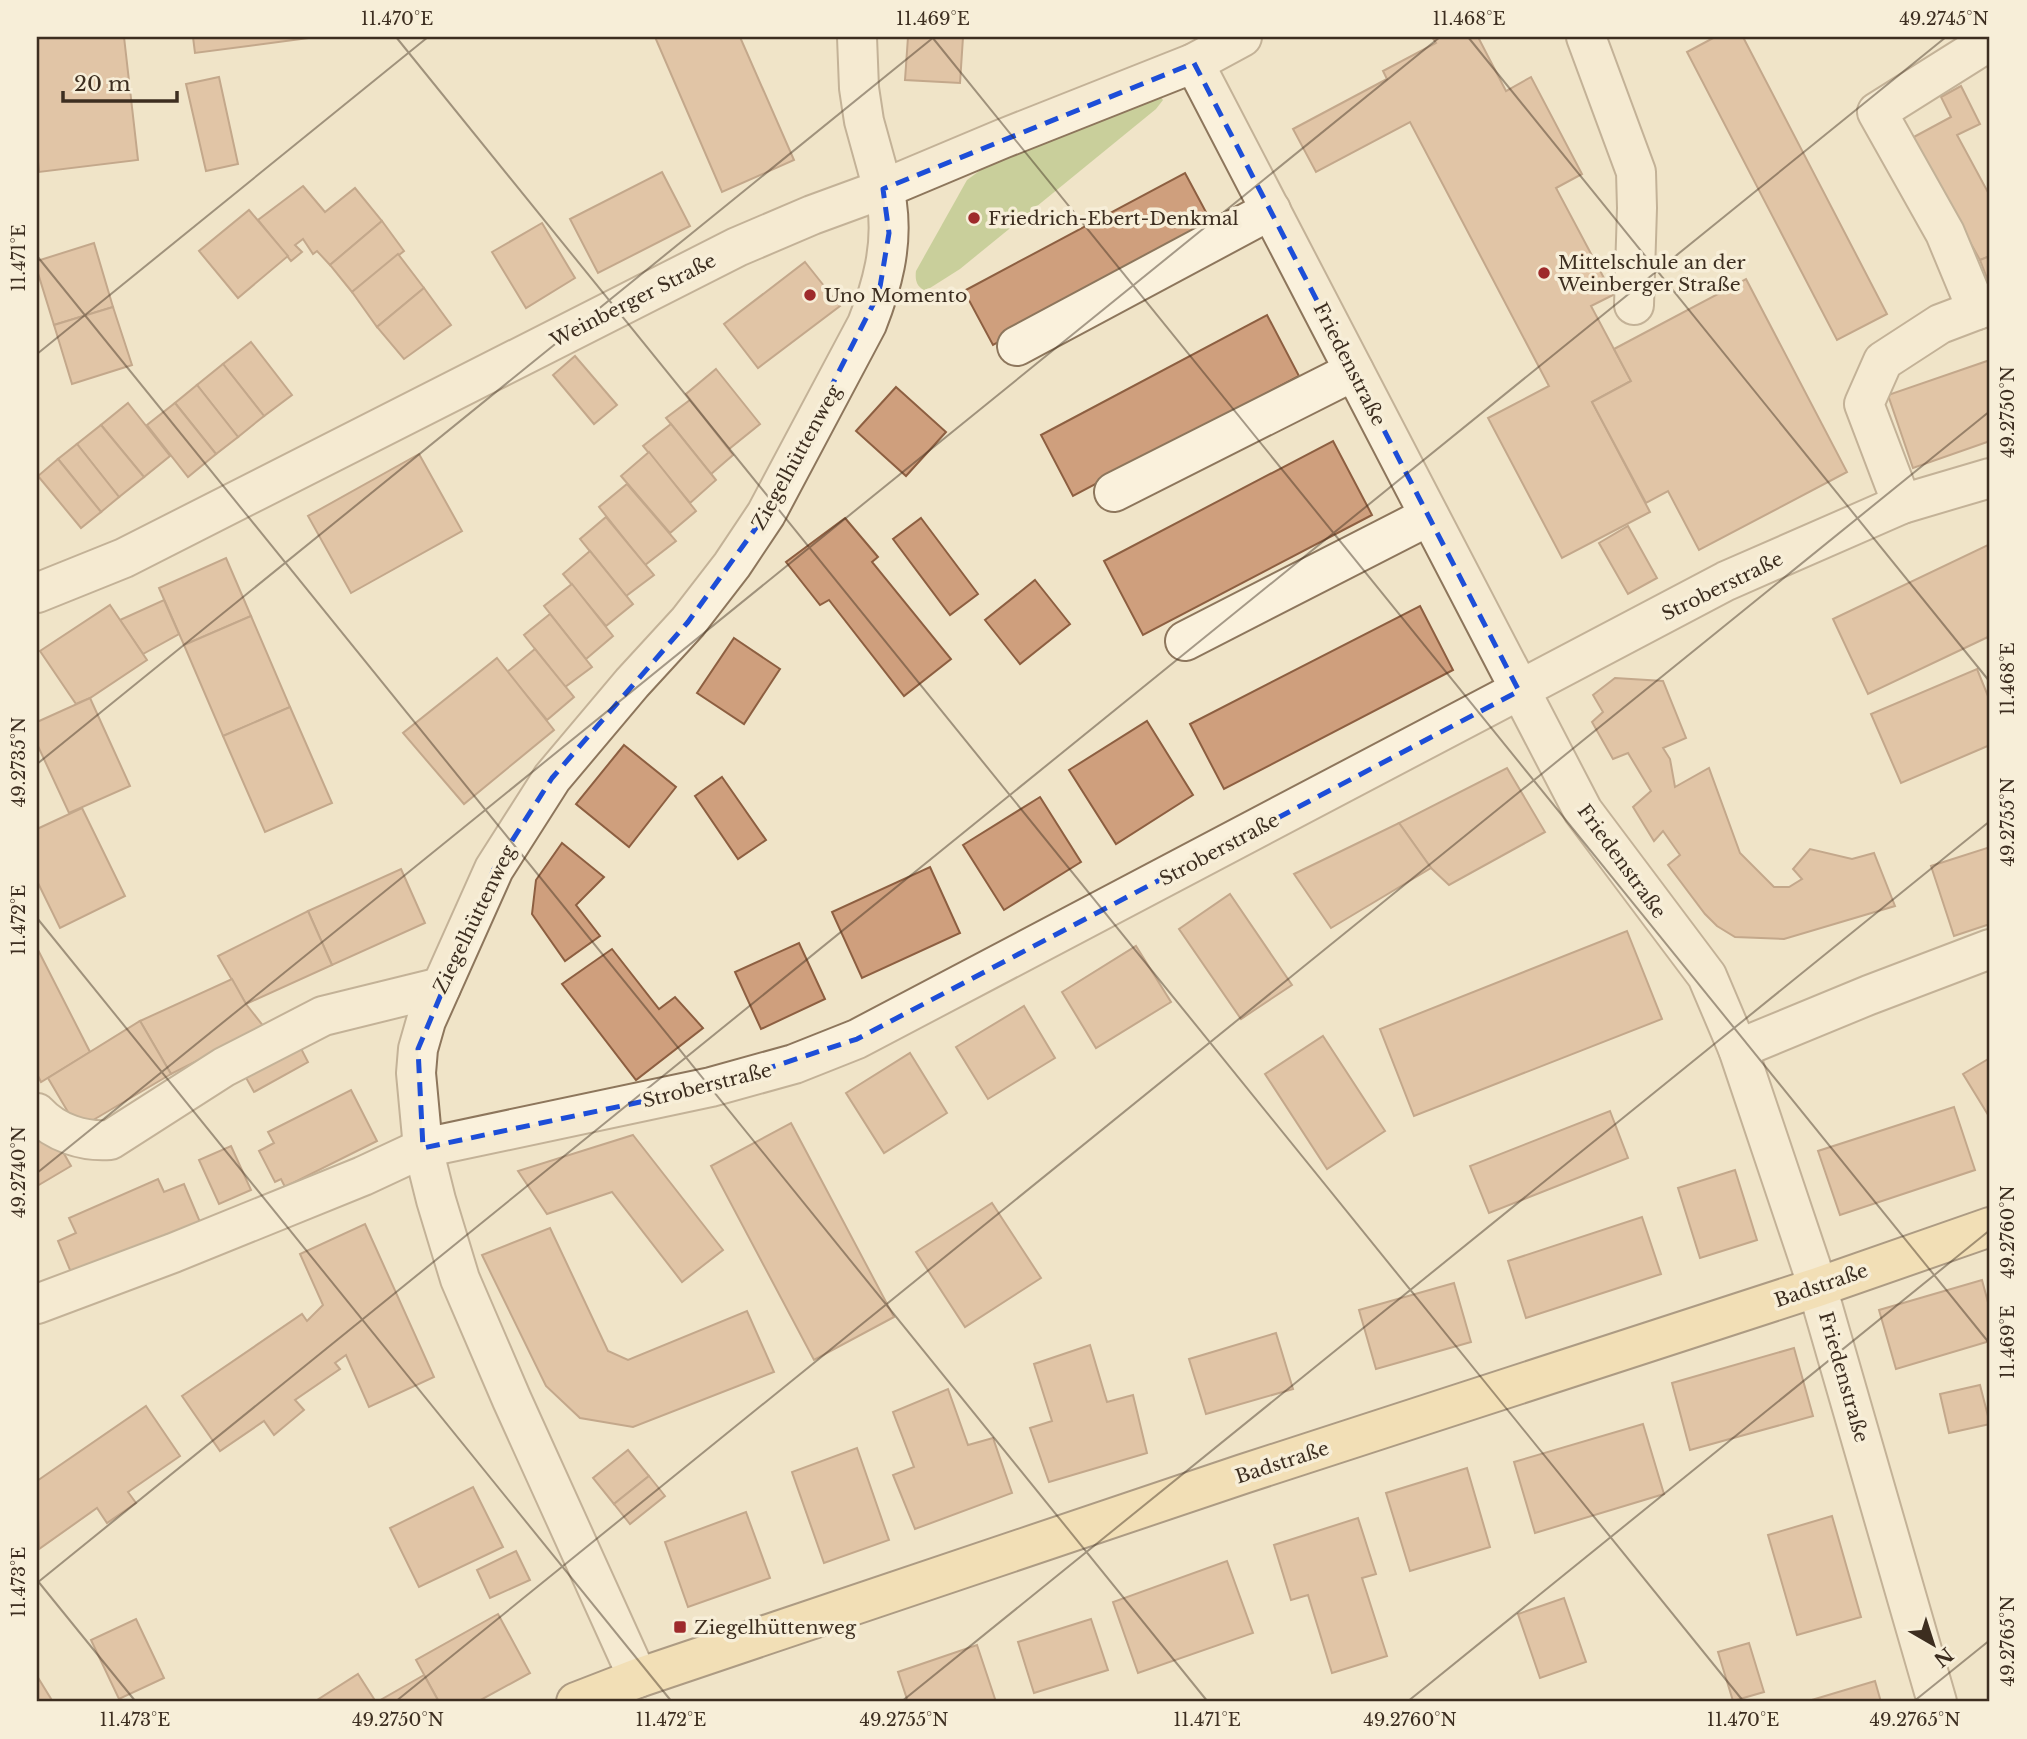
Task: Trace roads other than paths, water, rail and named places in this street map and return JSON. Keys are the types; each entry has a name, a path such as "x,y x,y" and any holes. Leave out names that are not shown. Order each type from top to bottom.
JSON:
{"main road":[{"name":"Badstraße","path":"576,1702 638,1678 1242,1474 1818,1287 1990,1227"}],"street":[{"name":"Ziegelhüttenweg","path":"638,1678 460,1279 423,1148 418,1114 418,1049 426,1021 494,869 552,778 732,565 766,514 846,366 879,293 889,233 887,204 864,121 857,37"},
{"name":"Weinberger Straße","path":"37,593 124,558 737,247 1194,63 1242,37"},
{"path":"1586,37 1636,172 1634,305"},
{"path":"1902,504 1864,404 1882,361 1940,324 1984,308 1877,111 1982,46 1980,37"},
{"name":"Friedenstraße","path":"1194,63 1583,811 1707,976 1738,1049 1818,1287 1937,1702"},
{"path":"1017,346 1271,210"},
{"path":"1114,492 1354,371"},
{"name":"Stroberstraße","path":"37,1304 173,1254 363,1176 423,1148 711,1087 793,1064 857,1039 1727,581 1902,504 1990,478"},
{"path":"1185,641 1429,516"},
{"path":"1738,1049 1990,949"},
{"path":"37,1113 79,1138 110,1140 224,1067 323,1016 441,987"}],"place":[{"name":"Friedrich-Ebert-Denkmal","path":"974,218"},
{"name":"Mittelschule an der Weinberger Straße","path":"1544,273"},
{"name":"Uno Momento","path":"810,295"},
{"name":"Ziegelhüttenweg","path":"680,1627"}]}
